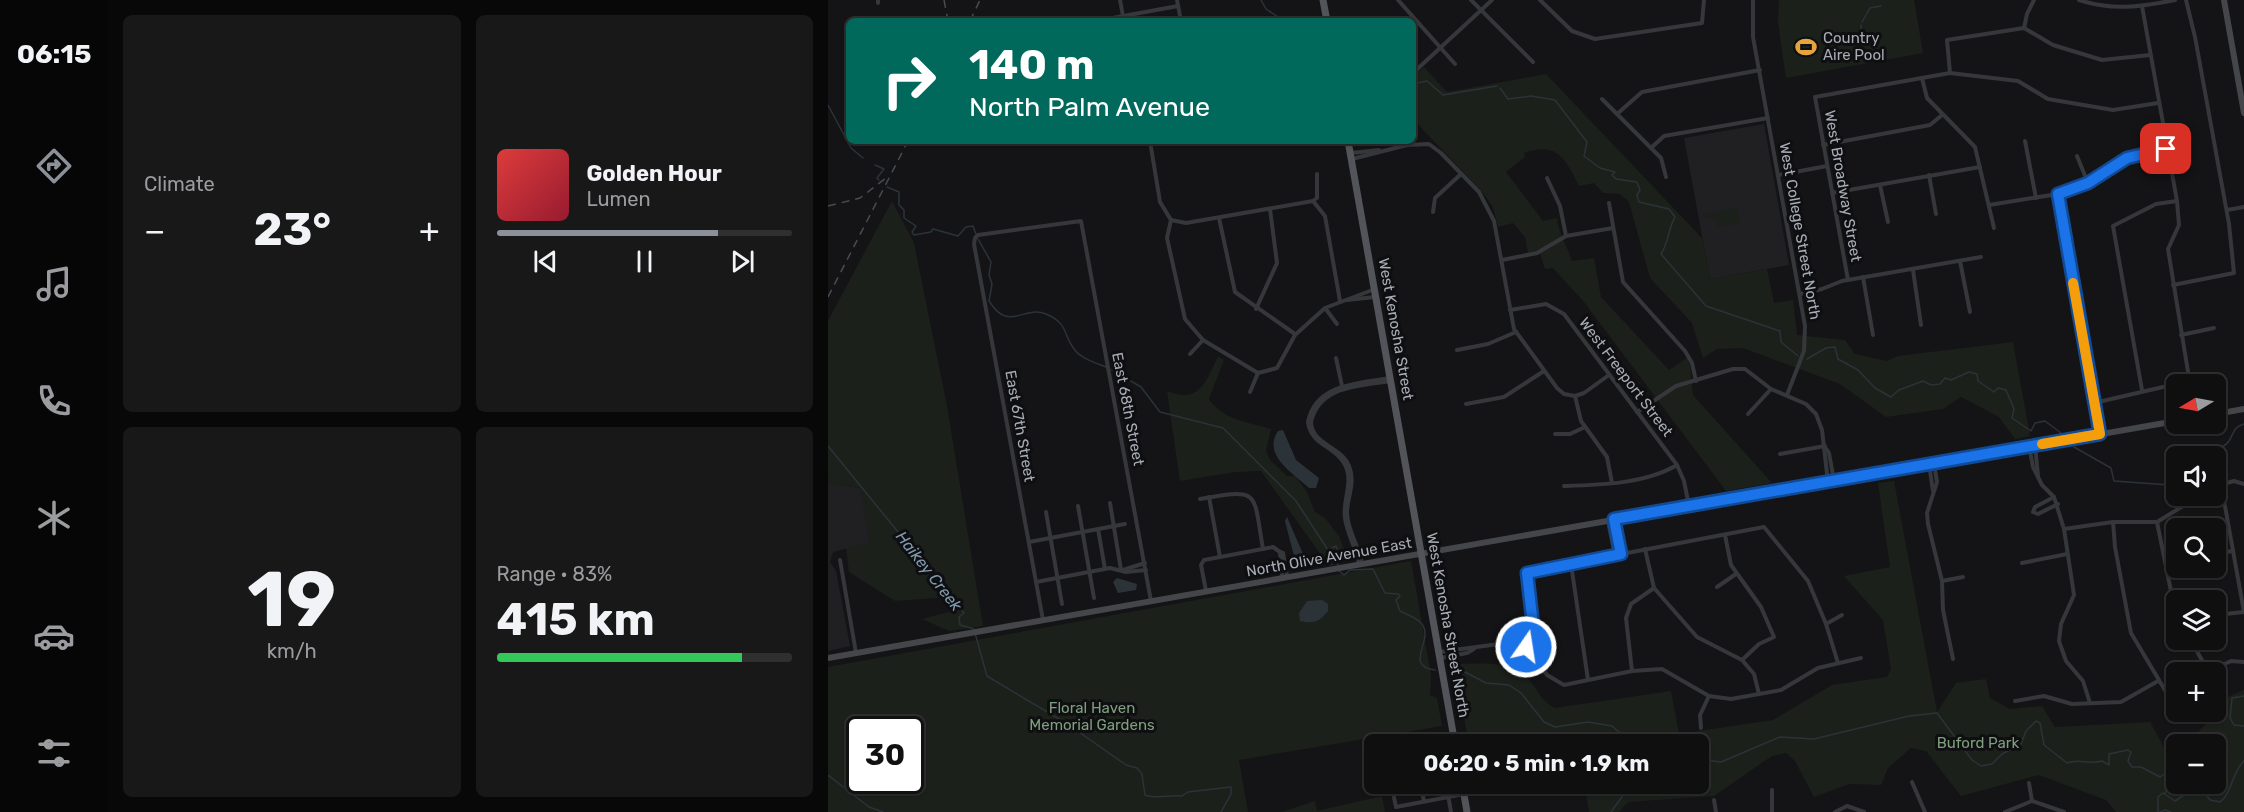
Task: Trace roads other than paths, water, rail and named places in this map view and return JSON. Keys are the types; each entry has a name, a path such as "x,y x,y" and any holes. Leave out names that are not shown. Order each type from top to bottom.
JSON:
{"main road":[{"path":"1323,0 1326,18"},
{"name":"West Kenosha Street","path":"1349,144 1416,521"},
{"name":"West Kenosha Street North","path":"1416,521 1454,734"},
{"path":"1464,794 1467,812"}],"street":[{"path":"1120,0 1123,16"},
{"path":"1177,0 1180,18"},
{"path":"1398,0 1414,18"},
{"path":"1471,0 1533,62"},
{"path":"1416,70 1492,0"},
{"path":"1540,0 1569,29 1580,35 1603,39 1702,23 1704,0"},
{"name":"West College Street North","path":"1753,0 1752,27 1806,339 1802,359 1787,395"},
{"path":"2024,28 2027,14 2034,0"},
{"path":"2079,0 2102,8 2142,6 2175,0"},
{"path":"2173,285 2234,273 2227,210 2186,0"},
{"path":"2224,0 2244,113"},
{"path":"1105,18 1178,6"},
{"path":"2142,6 2177,201 2179,225 2168,249 2188,374"},
{"path":"1416,21 1455,64"},
{"path":"1950,73 1947,40 2024,28 2053,45 2102,60 2150,54"},
{"path":"1617,114 1642,92 1760,70"},
{"path":"1994,228 1975,147 1927,98 1922,78 1950,73 2018,81 2048,99 2113,110 2158,103"},
{"name":"West Broadway Street","path":"1848,280 1815,97 1922,78"},
{"path":"1602,99 1663,162 1666,177"},
{"path":"1823,146 1930,125 1942,115"},
{"path":"1651,148 1664,136 1768,118"},
{"path":"2025,141 2036,198"},
{"path":"1150,144 1160,202 1171,220 1167,238 1185,319 1203,340 1258,373 1277,368 1295,334 1325,308 1340,300 1375,293"},
{"path":"1351,156 1429,144 1441,153 1488,207 1494,221 1516,332 1559,391 1575,396 1584,393 1609,375"},
{"path":"1989,205 2058,194 2088,183 2127,158 2166,149"},
{"path":"2077,156 2088,183"},
{"path":"1779,175 1827,166"},
{"path":"1832,193 1980,167"},
{"path":"1171,220 1186,223 1313,201 1317,198 1319,187 1317,174"},
{"path":"1432,212 1435,198 1461,174"},
{"path":"1929,175 1936,214"},
{"path":"1547,178 1560,206 1566,236"},
{"path":"1880,185 1888,222"},
{"path":"2058,194 2100,434"},
{"path":"1313,201 1325,216 1340,300"},
{"path":"2142,390 2113,226 2156,204 2177,201"},
{"path":"1609,203 1626,288 1685,351 1692,363 1696,381"},
{"path":"2227,210 2244,207"},
{"path":"1256,309 1277,263 1270,209"},
{"path":"1219,218 1235,292 1256,309 1295,334"},
{"name":"East 68th Street","path":"975,237 1081,221 1151,601"},
{"path":"1502,260 1537,253 1566,236 1613,228"},
{"name":"East 67th Street","path":"975,237 974,244 1038,581 1043,620"},
{"path":"1800,294 1848,280 1981,257"},
{"path":"1960,261 1970,312"},
{"path":"1913,270 1921,325"},
{"path":"1863,278 1873,335"},
{"path":"1340,300 1375,293"},
{"name":"West Freeport Street","path":"1510,310 1540,304 1557,308 1677,465 1684,481 1689,506"},
{"path":"1325,308 1337,324"},
{"path":"2181,335 2214,328"},
{"path":"1457,350 1488,344 1516,332"},
{"path":"1190,354 1203,340"},
{"path":"1336,358 1343,388"},
{"path":"1637,412 1671,388 1738,368 1751,372 1771,389 1806,404 1816,414 1829,453 1831,481"},
{"path":"1466,404 1508,396 1544,371"},
{"path":"1250,392 1258,373"},
{"path":"1360,563 1345,518 1349,485 1347,468 1339,457 1315,440 1310,427 1310,415 1317,402 1326,393 1391,379"},
{"path":"2094,403 2166,386"},
{"path":"1748,414 1760,405 1771,389"},
{"path":"1575,396 1577,410 1585,427 1605,454 1612,483"},
{"path":"2226,412 2244,409"},
{"name":"North Olive Avenue East","path":"828,658 2166,423"},
{"path":"1555,434 1570,434 1585,427"},
{"path":"1780,454 1825,446"},
{"path":"2032,446 2033,467 2058,504 2074,595 2061,624 2059,641 2066,661 2083,681 2090,703"},
{"path":"1931,463 1934,491 1927,513 1942,581 1943,610 1953,659"},
{"path":"1564,486 1612,483 1658,474 1677,465"},
{"path":"2226,483 2234,481 2244,484"},
{"path":"1200,499 1239,492 1249,496 1256,507 1263,549"},
{"path":"1209,497 1220,557"},
{"path":"2054,497 2035,507 2033,512 2038,514 2058,504"},
{"path":"1110,503 1121,570"},
{"path":"1078,506 1094,598"},
{"path":"2064,529 2113,522 2157,522 2183,506"},
{"path":"2225,506 2244,612 2226,614"},
{"path":"1046,512 1062,603"},
{"path":"1611,520 1621,554"},
{"path":"1611,520 1615,556"},
{"path":"2113,522 2115,547 2131,633 2166,694"},
{"path":"2157,522 2171,590"},
{"path":"1029,542 1125,524"},
{"path":"1526,647 1534,634 1527,573 1764,527 1808,581 1839,663"},
{"path":"1098,529 1105,568"},
{"path":"1725,535 1731,565 1761,607 1774,637 1759,644 1742,660"},
{"path":"1206,591 1202,562 1263,549 1275,547 1283,553 1285,577"},
{"path":"1645,549 1654,588 1696,636 1742,660 1754,674 1759,694"},
{"path":"2226,552 2233,551"},
{"path":"2022,563 2067,554"},
{"path":"840,560 856,653"},
{"path":"1121,570 1144,563"},
{"path":"1571,564 1588,680"},
{"path":"1038,581 1105,568 1146,570"},
{"path":"1717,587 1736,574"},
{"path":"1942,581 1963,577"},
{"path":"1632,671 1626,618 1631,604 1654,588"},
{"path":"1826,624 1842,615"},
{"path":"1440,655 1466,647 1474,649 1514,642 1526,647 1547,675 1564,685 1632,671 1662,669 1709,696 1731,699 1781,690 1818,668 1861,658"},
{"path":"2226,663 2231,661 2244,662"},
{"path":"2015,701 2044,696 2072,704 2121,702 2158,681"},
{"path":"1701,728 1700,715 1709,696"},
{"path":"1912,782 1925,812"},
{"path":"2029,783 2032,801"},
{"path":"1772,790 1772,812"},
{"path":"1393,794 1396,807 1464,794"},
{"path":"1422,794 1424,801"},
{"path":"1448,794 1451,812"},
{"path":"1714,800 1716,812"},
{"path":"2005,812 2032,801 2064,812"},
{"path":"1834,812 1847,806 1864,811"}],"waterway":[{"path":"1261,0 1266,9 1280,18"},
{"path":"1862,22 1870,8 1881,6"},
{"path":"1861,25 1861,35"},
{"path":"1416,83 1427,81 1443,95 1497,86"},
{"path":"1500,88 1508,99 1531,96 1555,100 1587,142 1584,156 1600,168 1615,172 1612,175 1616,179 1637,182 1640,190 1637,195 1639,202 1669,209 1675,217 1661,254 1706,306 1780,331 1781,342 1798,356"},
{"name":"Haikey Creek","path":"828,105 846,139"},
{"name":"Haikey Creek","path":"849,144 863,158"},
{"name":"Haikey Creek","path":"875,165 884,169 877,178 879,180"},
{"name":"Haikey Creek","path":"887,187 899,192 899,205 904,210 904,218 916,226 912,232 914,235 931,232 933,229 958,236 966,227 973,226 976,234"},
{"path":"978,239 991,262 989,275 992,284 989,301 996,310 1010,317 1038,312 1046,314 1062,325 1070,343 1080,355 1106,367"},
{"path":"1807,359 1826,348 1835,347 1838,359 1858,370 1875,388 1891,397 1899,390 1923,381 1931,385 1940,384 1945,378 1951,380 1969,372 1977,374 1978,381 1994,392 1998,388 2006,390 2014,409 2012,418 2031,431 2035,423 2045,421 2061,433"},
{"path":"1112,370 1141,387 1160,412 1223,428 1296,501 1328,550 1336,546 1333,557 1338,565"},
{"path":"2223,446 2236,429 2244,424"},
{"name":"Haikey Creek","path":"828,446 964,613 959,617 960,625 974,629"},
{"path":"2074,447 2111,468 2114,481 2166,485"},
{"path":"1339,571 1344,575 1350,570 1373,569 1385,593 1400,596 1396,600 1400,611 1419,621 1425,629 1421,663 1435,670"},
{"name":"Haikey Creek","path":"975,633 987,676 1069,725 1126,765 1137,768 1142,774 1145,795 1152,797 1182,796 1188,792 1231,787 1231,794 1221,812"},
{"path":"1450,669 1465,672 1486,683 1509,685 1521,693 1544,722 1555,727 1588,722 1612,726 1621,734"},
{"name":"Haikey Creek","path":"2244,696 2232,698 2230,718 2234,725 2244,726"},
{"path":"1709,760 1721,762 1780,737 1814,739 1909,716 1937,713 1972,760 1981,766 1992,764 2002,754 2021,744 2026,731 2036,721 2040,723 2044,745 2067,763 2102,761 2109,765 2109,754 2128,750 2131,752 2128,761 2132,767 2141,767 2160,777 2169,770 2174,774 2174,779 2165,793"},
{"name":"Haikey Creek","path":"2158,812 2158,797 2163,793 2175,801 2192,790 2205,793 2210,800 2220,802 2244,761"},
{"path":"828,775 869,807 883,812"},
{"name":"Haikey Creek","path":"1611,812 1624,794"},
{"name":"Haikey Creek","path":"2160,812 2165,810 2171,812"}],"railway":[{"path":"944,0 947,18"},
{"path":"971,18 980,0"},
{"path":"828,297 906,144"},
{"path":"828,206 860,198 886,178"}],"place":[{"name":"Country Aire Pool","path":"1806,47"}],"park label":[{"name":"Floral Haven Memorial Gardens","path":"1092,716"},
{"name":"Buford Park","path":"1978,743"}]}
